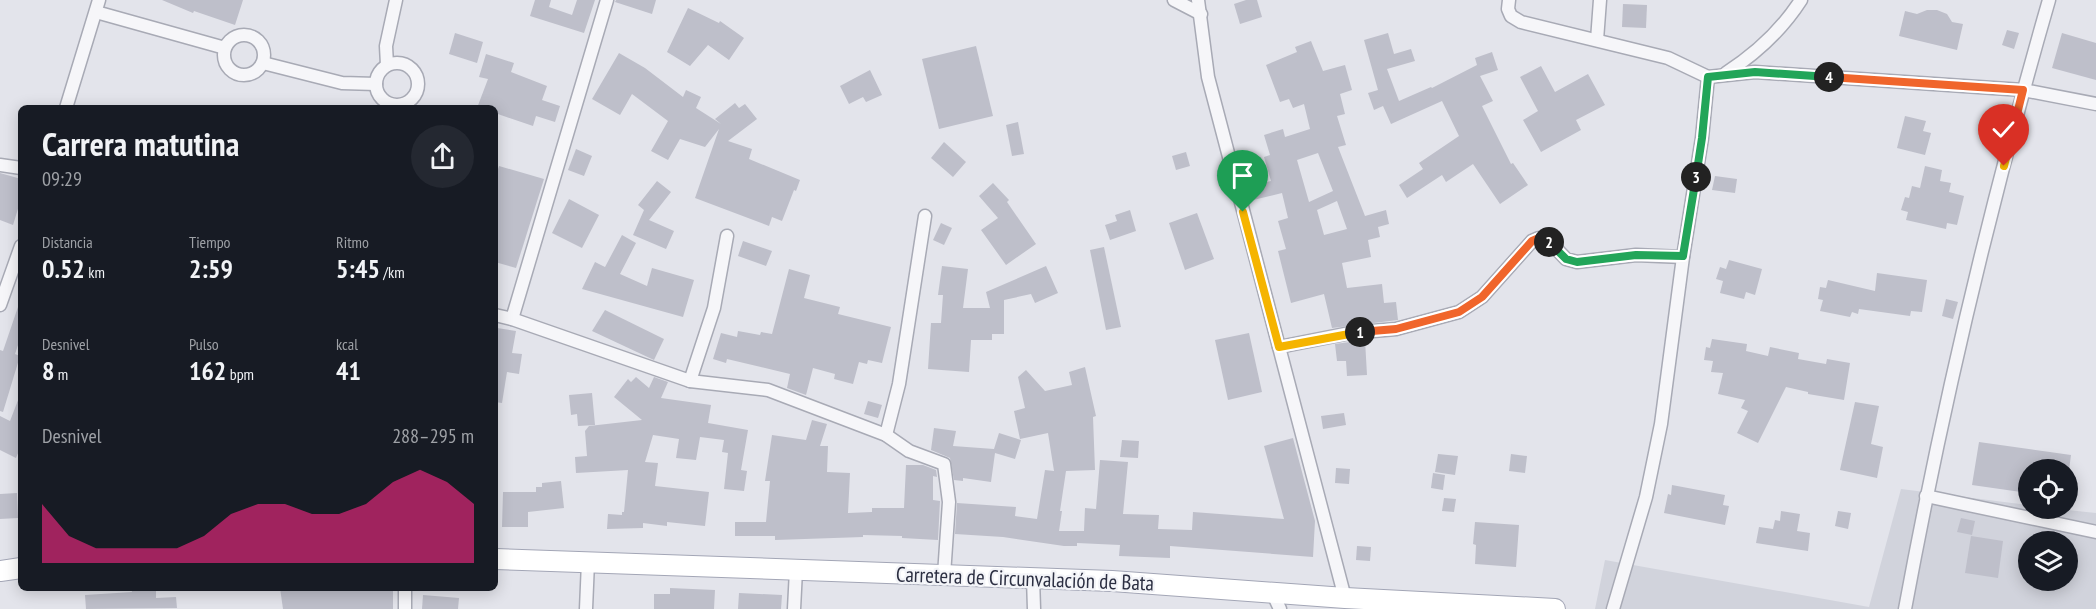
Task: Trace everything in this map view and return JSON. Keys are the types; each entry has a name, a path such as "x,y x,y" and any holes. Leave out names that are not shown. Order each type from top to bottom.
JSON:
{"main road":[{"name":"Carretera de Circunvalación de Bata","path":"498,559 1112,581 1276,601 1345,598 1555,609"},
{"path":"0,572 18,569"}],"street":[{"path":"387,65 386,46 396,0"},
{"path":"512,319 607,0"},
{"path":"1174,0 1201,14"},
{"path":"1198,0 1208,76 1345,598"},
{"path":"1509,0 1508,9 1511,16 1521,22 1640,53 1668,58 1708,77 1755,72 2023,90 2096,104"},
{"path":"1597,40 1600,0"},
{"path":"1722,75 1751,57 1770,40 1791,16 1801,0"},
{"path":"1905,609 1926,496 1966,317 2023,90 2049,0"},
{"path":"67,105 98,6 225,48"},
{"path":"249,35 255,38 264,49 263,63 255,73 237,75 231,71 225,61 225,48 235,37 249,35"},
{"path":"394,62 408,65 417,77 417,91 407,102 393,105 380,97 376,84 378,72 394,62"},
{"path":"263,63 342,83 376,84"},
{"path":"1613,609 1646,497 1661,424 1683,256 1702,138 1708,77"},
{"path":"0,165 18,168"},
{"path":"886,435 899,384 925,216"},
{"path":"690,381 714,308 727,236"},
{"path":"1279,347 1350,333 1396,329 1459,312 1482,297 1532,241 1539,238 1545,238 1566,259 1577,262 1636,255 1683,256"},
{"path":"0,305 18,254"},
{"path":"498,316 690,381 768,390 886,435 909,451 944,464 949,502 944,575"},
{"path":"1926,496 2096,532"},
{"path":"586,609 588,562"},
{"path":"794,609 796,570"},
{"path":"1033,578 1034,609"},
{"path":"405,591 405,609"}],"shaded area":[{"path":"1901,489 2018,504 2018,519 2078,519 2078,511 2096,513 2096,609 1595,609 1605,560 1869,607"}],"building":[{"path":"162,0 243,0 235,25 194,11 193,13"},
{"path":"535,0 551,0 549,7 572,15 577,0 595,0 584,33 530,16"},
{"path":"616,0 656,0 652,14 615,2"},
{"path":"1246,0 1257,0 1262,17 1240,24 1234,4"},
{"path":"1623,4 1647,5 1646,28 1622,27"},
{"path":"688,8 719,23 720,21 744,38 729,60 708,45 690,66 667,52"},
{"path":"1927,10 1937,10 1947,14 1952,22 1963,24 1957,50 1899,36 1905,11 1917,14"},
{"path":"2007,30 2019,33 2014,49 2002,45"},
{"path":"455,33 483,42 477,63 449,54"},
{"path":"1388,33 1394,54 1411,49 1415,61 1387,69 1399,101 1432,88 1477,65 1475,58 1492,52 1498,70 1480,76 1493,101 1482,106 1511,164 1513,163 1528,185 1500,204 1473,164 1446,182 1442,175 1407,198 1399,185 1423,169 1419,163 1459,136 1442,101 1391,124 1383,106 1374,110 1368,93 1378,90 1364,40"},
{"path":"2062,33 2096,43 2096,80 2052,68"},
{"path":"1311,41 1323,71 1345,65 1352,90 1340,94 1345,114 1337,116 1346,145 1338,147 1365,216 1386,210 1389,224 1378,227 1380,237 1368,240 1371,257 1342,263 1347,288 1382,284 1384,303 1396,302 1398,320 1332,328 1324,294 1291,303 1278,251 1286,249 1278,221 1288,218 1282,193 1253,200 1250,186 1271,181 1264,157 1270,155 1264,135 1283,129 1285,137 1310,129 1304,104 1293,108 1289,99 1280,102 1266,65 1297,52 1295,47","holes":["1318,153 1333,191 1309,202 1297,160","1337,201 1347,229 1324,235 1317,210"]},
{"path":"976,46 993,116 939,129 922,59"},
{"path":"619,53 645,68 683,97 686,90 701,97 696,108 721,124 715,119 735,103 739,108 745,104 757,119 728,141 752,149 749,159 800,180 782,221 772,217 769,226 695,198 719,129 705,147 680,139 668,160 651,151 668,121 632,94 620,115 592,99"},
{"path":"486,54 514,63 511,72 547,86 542,100 560,106 555,122 536,116 533,126 498,114 498,105 478,105 488,79 479,77"},
{"path":"1541,66 1555,92 1588,74 1605,105 1576,120 1581,130 1541,152 1523,120 1538,111 1520,77"},
{"path":"870,70 882,95 866,102 863,97 849,104 840,86"},
{"path":"1905,116 1926,121 1923,131 1931,133 1925,155 1897,148"},
{"path":"1018,122 1024,154 1012,156 1006,125"},
{"path":"944,142 966,162 953,177 931,158"},
{"path":"576,149 592,156 584,176 568,170"},
{"path":"1186,152 1190,166 1176,170 1172,156"},
{"path":"499,166 544,179 516,268 498,263"},
{"path":"1925,166 1942,170 1940,181 1951,183 1949,192 1964,196 1957,225 1947,223 1946,229 1906,220 1908,212 1901,210 1905,197 1909,198 1912,186 1920,188"},
{"path":"0,173 18,178 18,209 13,225 0,220"},
{"path":"1715,176 1737,179 1735,193 1712,190"},
{"path":"657,181 671,192 649,220 674,231 666,249 633,235 644,210 638,205"},
{"path":"993,183 1009,200 1007,202 1036,244 1006,265 981,230 998,218 979,196"},
{"path":"569,199 599,215 582,248 552,233"},
{"path":"1130,210 1136,231 1110,240 1105,225 1117,221 1115,215"},
{"path":"1197,213 1214,259 1185,270 1169,223"},
{"path":"941,223 952,228 944,245 933,240"},
{"path":"622,235 636,243 620,274 647,286 652,268 694,280 683,317 582,289 595,262 605,267"},
{"path":"743,241 772,251 766,266 738,256"},
{"path":"1104,247 1121,327 1106,330 1090,250"},
{"path":"1729,260 1762,269 1755,295 1746,292 1744,299 1720,293 1723,281 1716,279 1720,267 1726,269"},
{"path":"942,266 968,269 963,308 990,308 986,292 1046,266 1058,293 1035,303 1031,294 1004,300 1004,334 992,334 992,340 971,340 969,372 928,369 931,323 941,323 943,295 938,295"},
{"path":"789,269 810,275 804,298 840,307 838,314 891,327 882,363 868,360 867,364 859,362 853,384 834,379 835,374 813,368 806,395 787,388 790,374 727,359 726,363 713,359 721,333 737,337 738,331 760,335 761,332 772,334"},
{"path":"1877,273 1927,280 1922,312 1911,311 1910,316 1859,309 1858,314 1852,312 1850,317 1820,311 1823,300 1818,299 1820,287 1826,288 1828,280 1875,291"},
{"path":"1946,299 1958,302 1953,319 1942,316"},
{"path":"18,307 18,345 15,354 18,355 18,363 3,412 0,411 0,350 3,351"},
{"path":"605,310 664,339 654,360 592,331"},
{"path":"498,328 516,331 512,353 522,354 519,374 507,372 502,403 498,402"},
{"path":"1249,333 1262,392 1228,400 1215,340"},
{"path":"1712,339 1747,344 1746,351 1768,356 1770,347 1799,353 1798,359 1826,364 1827,359 1850,363 1844,400 1808,394 1808,392 1786,387 1758,443 1737,433 1748,411 1741,408 1745,400 1718,394 1723,373 1711,372 1713,361 1704,360 1706,347 1710,348"},
{"path":"1365,340 1367,375 1347,376 1346,361 1337,361 1335,344"},
{"path":"1085,367 1096,416 1093,417 1095,470 1066,471 1059,531 1084,531 1085,508 1096,509 1100,460 1128,462 1123,514 1159,515 1158,529 1192,530 1193,512 1284,519 1264,446 1293,438 1315,521 1313,557 1170,546 1170,558 1119,556 1120,545 1077,543 1077,546 1064,546 1003,537 955,534 957,503 1016,507 1015,516 1037,519 1045,470 1054,471 1048,433 1020,439 1014,411 1025,408 1018,377 1026,370 1045,391 1072,385 1069,372"},
{"path":"636,377 649,388 654,377 668,382 661,398 711,405 708,423 748,430 741,470 747,471 744,491 724,489 728,453 722,452 724,440 700,437 696,460 676,458 679,439 653,435 645,462 658,463 655,486 709,492 705,526 667,522 667,526 643,523 643,528 607,529 608,514 622,515 624,512 628,470 576,473 575,457 587,456 585,431 589,426 642,420 614,397 628,379 631,382"},
{"path":"592,393 595,425 578,426 577,414 571,415 569,395"},
{"path":"18,400 18,453 16,458 0,450 0,416 10,421"},
{"path":"868,401 882,405 878,418 864,414"},
{"path":"1855,402 1879,406 1871,444 1883,447 1877,478 1840,470"},
{"path":"1344,413 1346,425 1323,429 1321,416"},
{"path":"812,420 827,424 820,446 828,446 827,472 850,473 848,513 872,512 872,508 904,508 906,465 923,465 936,470 937,477 933,476 933,500 940,501 938,540 863,535 863,537 775,540 775,536 735,536 735,522 766,522 770,481 765,481 772,435 806,440"},
{"path":"934,428 956,431 953,446 994,449 999,433 1021,440 1015,459 995,453 991,482 963,478 963,481 954,480 950,458 931,450"},
{"path":"1122,440 1139,441 1138,458 1120,457"},
{"path":"1979,442 2071,455 2070,459 2018,459 2018,492 1972,485"},
{"path":"1438,454 1458,456 1455,475 1435,472"},
{"path":"1511,454 1527,456 1525,473 1509,471"},
{"path":"1336,468 1350,469 1349,484 1335,483"},
{"path":"1433,473 1445,475 1443,490 1431,488"},
{"path":"561,481 564,508 528,512 528,527 502,527 503,492 536,492 536,487 542,487 542,483"},
{"path":"1672,485 1725,495 1723,505 1729,506 1725,525 1664,513"},
{"path":"17,493 18,518 0,519 0,494"},
{"path":"1444,498 1456,499 1454,512 1442,511"},
{"path":"1781,511 1800,514 1797,531 1810,533 1808,551 1756,543 1759,527 1773,529 1775,520 1780,521"},
{"path":"1838,511 1851,513 1848,529 1835,526"},
{"path":"1961,518 1975,521 1972,535 1957,532"},
{"path":"1475,522 1519,525 1516,567 1475,564 1476,545 1473,544"},
{"path":"1971,536 2003,541 1998,578 1965,573"},
{"path":"1357,546 1371,547 1370,561 1356,560"},
{"path":"670,588 715,590 714,609 654,609 654,594 670,594"},
{"path":"156,591 156,598 176,597 177,608 86,609 85,595"},
{"path":"280,591 393,591 393,609 283,609"},
{"path":"739,593 782,595 781,609 738,609"},
{"path":"423,595 459,598 458,609 422,609"}],"route":[{"path":"1243,212 1279,347 1350,333 1396,329 1459,312 1482,297 1532,241 1539,238 1545,238 1566,259 1577,262 1636,255 1683,256 1702,138 1708,77 1755,72 2023,90 2004,166"}]}
